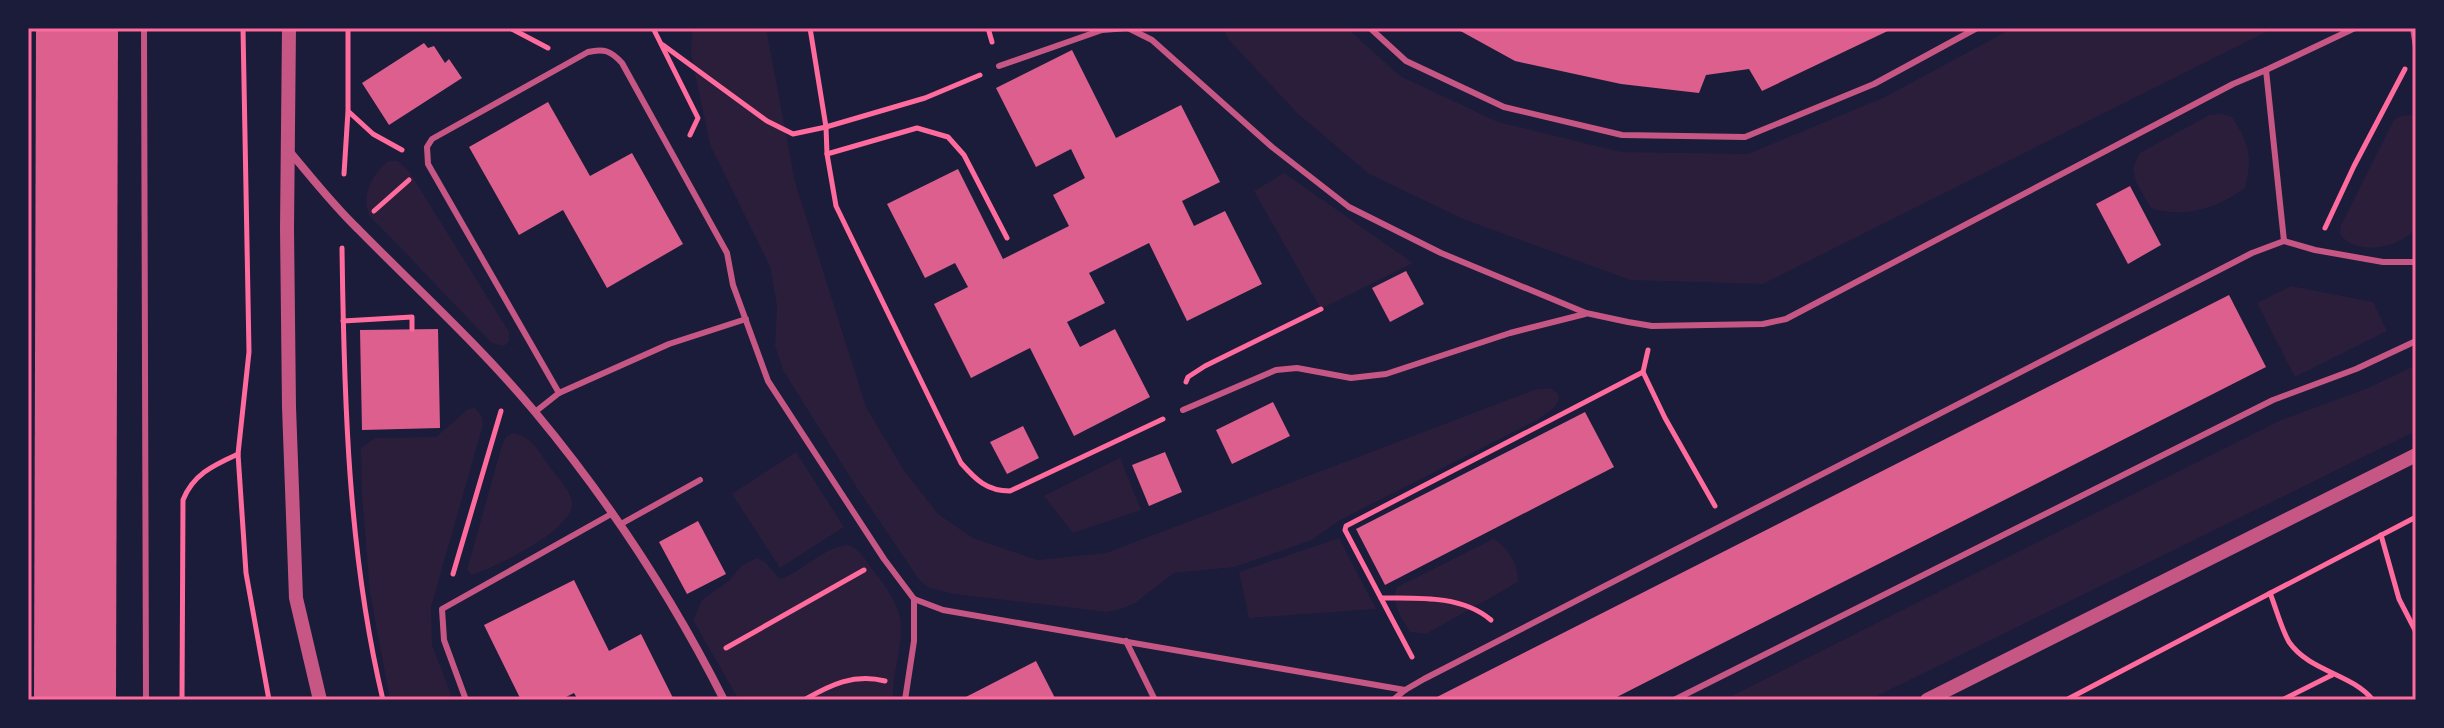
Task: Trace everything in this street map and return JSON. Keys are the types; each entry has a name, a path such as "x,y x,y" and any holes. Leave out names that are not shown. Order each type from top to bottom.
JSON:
{"street":[{"path":"289,28 289,407 296,598 320,700"},
{"path":"289,151 356,227 535,412 621,524 665,592 724,700"},
{"path":"1927,700 2416,455"}],"lane":[{"path":"144,28 146,700"},
{"path":"999,66 1102,30 1128,28 1152,40 1272,147 1349,207 1441,253 1586,313 1652,326 1763,324 1786,319 2233,84 2355,28"},
{"path":"1370,28 1406,61 1504,107 1622,135 1745,137 1874,84 1977,28"},
{"path":"2413,28 2416,47"},
{"path":"559,393 428,164 427,147 432,139 588,52 600,49 611,52 622,63 727,253 733,285 768,381 884,559 914,599 943,610 1405,690"},
{"path":"2266,70 2284,241"},
{"path":"1393,700 1424,679 2238,260 2284,241 2383,262 2416,262"},
{"path":"1183,410 1276,370 1297,368 1351,378 1386,374 1510,333 1586,313"},
{"path":"535,412 559,393 669,344 746,319"},
{"path":"1674,700 2273,400 2356,369 2416,341"},
{"path":"621,524 700,480"},
{"path":"466,700 444,640 442,609 613,513"},
{"path":"905,700 914,641 914,599"},
{"path":"1126,641 1155,700"}],"path":[{"path":"243,28 249,352 238,454 246,573 269,700"},
{"path":"510,28 572,61"},
{"path":"653,28 698,118"},
{"path":"810,28 836,206 961,463 979,483 995,491 1010,491 1183,410 1188,377 1321,309"},
{"path":"663,45 767,121 793,134 925,98 999,66"},
{"path":"2315,250 2354,166 2410,60"},
{"path":"348,111 373,134 428,164 356,227"},
{"path":"827,154 917,128 948,137 964,155 1007,238"},
{"path":"383,700 361,595 352,498 343,321 412,317 412,329"},
{"path":"1652,326 1643,372 1725,525"},
{"path":"1424,679 1345,530 1346,526 1643,372"},
{"path":"442,609 509,383"},
{"path":"182,700 183,500 188,487 198,476 238,454"},
{"path":"2066,700 2416,517"},
{"path":"2381,535 2399,599 2416,632"},
{"path":"704,660 884,559"},
{"path":"2270,593 2289,641 2309,661 2362,687 2373,700"},
{"path":"1381,598 1418,598 1464,605 1485,615 1509,636"},
{"path":"2282,700 2333,674"},
{"path":"804,700 831,685 851,679 875,678 905,686"}],"shaded area":[{"path":"692,28 766,28 795,182 866,407 903,469 938,514 973,538 1037,560 1106,553 1534,390 1551,388 1559,399 1555,407 1537,420 1340,520 1312,540 1235,567 1174,573 1135,603 1121,609 1107,612 954,594 929,588 920,581 857,488 784,372 775,346 777,306 770,266 710,145 691,54"},
{"path":"1223,28 1347,28 1400,76 1498,122 1621,152 1748,154 1885,97 2013,28 2274,28 1763,284 1630,280 1463,219 1369,174 1297,113 1229,40"},
{"path":"2209,115 2232,117 2246,143 2249,167 2245,188 2200,210 2176,212 2151,208 2136,182 2133,168 2140,153"},
{"path":"2416,116 2416,228 2400,241 2389,245 2356,246 2340,234 2341,225 2394,120"},
{"path":"388,161 398,161 410,173 509,332 509,341 504,346 492,343 369,215 367,192 377,172"},
{"path":"1284,173 1413,263 1321,309 1254,191"},
{"path":"2291,286 2373,302 2387,331 2295,377 2257,303"},
{"path":"2416,365 2416,431 1869,700 1723,700 2281,420 2368,388"},
{"path":"475,408 482,417 483,425 431,607 432,645 453,700 390,700 370,593 361,448 375,438 436,437 468,409"},
{"path":"512,433 533,444 562,482 572,501 570,512 549,535 532,546 472,575 467,570 502,445"},
{"path":"796,452 844,527 780,568 732,494"},
{"path":"1120,458 1141,510 1073,533 1044,496"},
{"path":"1339,538 1376,609 1249,618 1239,572"},
{"path":"1493,539 1512,557 1518,582 1426,634 1410,632 1396,605 1397,587"},
{"path":"847,545 865,558 890,593 899,613 901,638 893,700 739,700 693,620 702,600 730,580 742,565 757,558 765,562 780,579 829,550"}],"building":[{"path":"36,28 118,28 116,700 34,700"},
{"path":"1455,28 1894,28 1762,91 1749,69 1706,75 1699,93 1621,84 1515,61"},
{"path":"424,43 428,48 434,46 445,63 449,59 462,78 389,125 362,83"},
{"path":"1072,50 1116,138 1181,105 1220,182 1182,201 1194,226 1225,211 1262,284 1187,321 1149,243 1089,273 1105,303 1067,322 1080,347 1115,329 1150,397 1074,436 1030,348 971,378 934,304 968,287 955,263 925,278 887,204 958,169 1003,259 1069,226 1053,195 1085,178 1071,149 1036,167 996,88"},
{"path":"548,102 590,176 632,153 683,244 607,288 563,210 519,235 469,147"},
{"path":"2130,186 2161,245 2128,264 2096,204"},
{"path":"1406,271 1424,304 1390,322 1372,288"},
{"path":"2229,295 2266,367 1611,700 1431,700"},
{"path":"438,329 440,428 362,430 360,330"},
{"path":"1273,402 1290,436 1232,464 1216,430"},
{"path":"1585,412 1614,467 1385,585 1356,529"},
{"path":"1023,426 1039,458 1007,474 990,442"},
{"path":"1165,452 1182,492 1149,506 1132,465"},
{"path":"698,521 726,574 687,594 659,542"},
{"path":"574,580 609,651 641,634 674,700 578,700 574,693 560,700 521,700 484,625"},
{"path":"1036,661 1056,700 960,700"}]}
